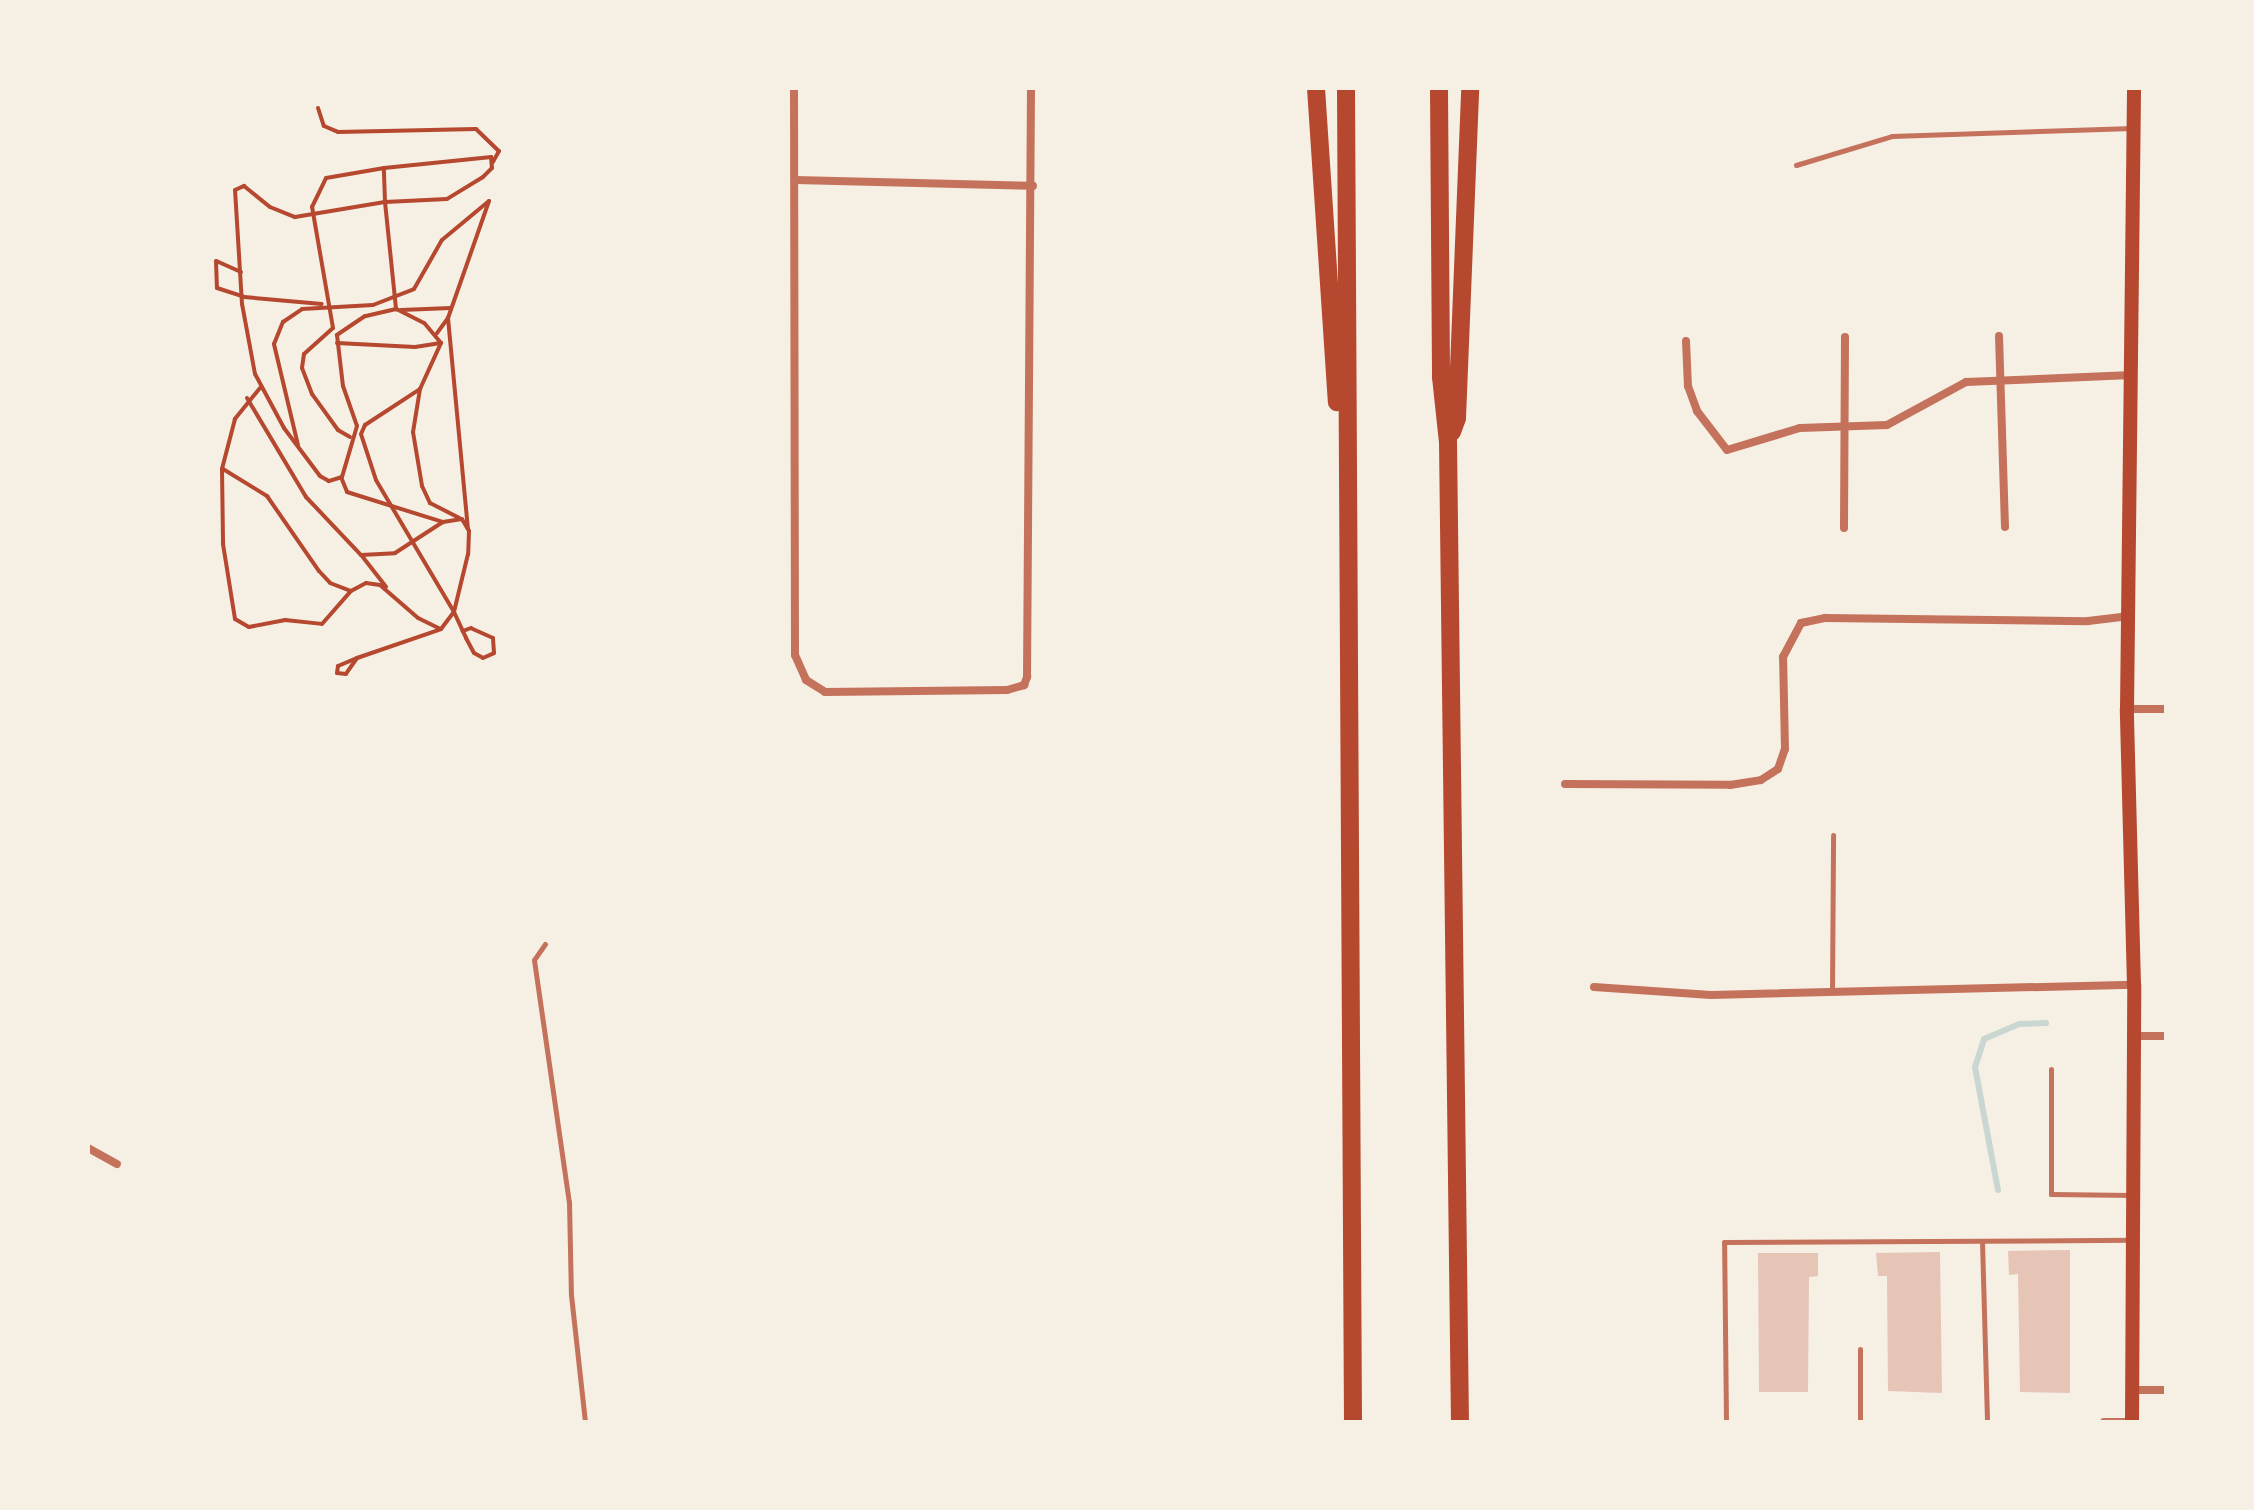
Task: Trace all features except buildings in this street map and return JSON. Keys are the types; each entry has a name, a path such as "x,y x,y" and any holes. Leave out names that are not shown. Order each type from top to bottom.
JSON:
{"highway":[{"path":"1316,88 1348,581"},
{"path":"1346,88 1353,1422"},
{"path":"1439,88 1441,377 1448,442 1460,1422"},
{"path":"1448,442 1457,418 1470,88"}],"main road":[{"path":"2132,1422 2135,1036 2127,709 2134,88"}],"street":[{"path":"794,88 795,655 806,680 825,692 1007,690 1024,685 1033,186 1031,88"},
{"path":"795,180 1033,186"},
{"path":"1999,336 2005,527"},
{"path":"1844,528 1845,337"},
{"path":"1686,341 1688,386 1697,411 1727,450 1800,428 1887,425 1966,382 2133,375"},
{"path":"1565,784 1730,785 1761,780 1778,769 1785,749 1783,657 1801,623 1825,618 2088,621 2130,616"},
{"path":"2127,709 2166,709"},
{"path":"1594,987 1711,995 2134,985"},
{"path":"2135,1036 2166,1036"},
{"path":"88,1148 117,1164"},
{"path":"2132,1390 2166,1390"},
{"path":"2104,1422 2132,1422"}],"lane":[{"path":"1796,165 1892,136 2134,128"},
{"path":"1832,993 1833,835"},
{"path":"545,944 534,960 565,1164 585,1422"},
{"path":"2051,1069 2051,1194 2134,1195"},
{"path":"1726,1422 1724,1242 2134,1240"},
{"path":"1982,1241 1987,1422"},
{"path":"1860,1349 1860,1422"}],"path":[{"path":"318,108 324,126 338,132 476,129 499,151 483,177 447,199 385,202 312,217 280,214 253,190 244,186 235,190 247,344 261,387 320,476 329,481 341,477"},
{"path":"350,437 338,430 312,394 302,368 304,354 333,328 312,217 316,192 326,178 384,168 491,157 493,162"},
{"path":"384,168 397,309 437,333 441,343 420,389 413,432 422,486 430,503 462,519 469,531"},
{"path":"241,272 216,261 217,288 242,296 327,304 373,305 395,299 414,289 455,224 489,201 448,318 437,333"},
{"path":"299,448 274,344 283,322 302,309 327,304"},
{"path":"443,522 391,503 347,492 341,477 350,437 357,426 343,386 337,335 349,324 397,309 451,308"},
{"path":"357,658 346,674 337,673 338,666 357,658 441,629 454,612 463,586 469,531 459,472 448,318"},
{"path":"337,343 415,347 441,343"},
{"path":"261,387 247,398 235,419 222,469 223,544 235,619 249,627 285,620 322,624 351,591 366,583 387,589"},
{"path":"420,389 365,425 361,434 376,480 454,612 463,631 474,653 483,658 494,653 493,638 471,628 463,631"},
{"path":"247,398 306,497 361,555 387,589 418,618 441,629"},
{"path":"222,469 267,496 319,571 330,583 351,591"},
{"path":"361,555 375,558 414,544 443,522 462,519"}],"waterway":[{"path":"1998,1190 1975,1067 1984,1039 2020,1024 2046,1023"}]}
